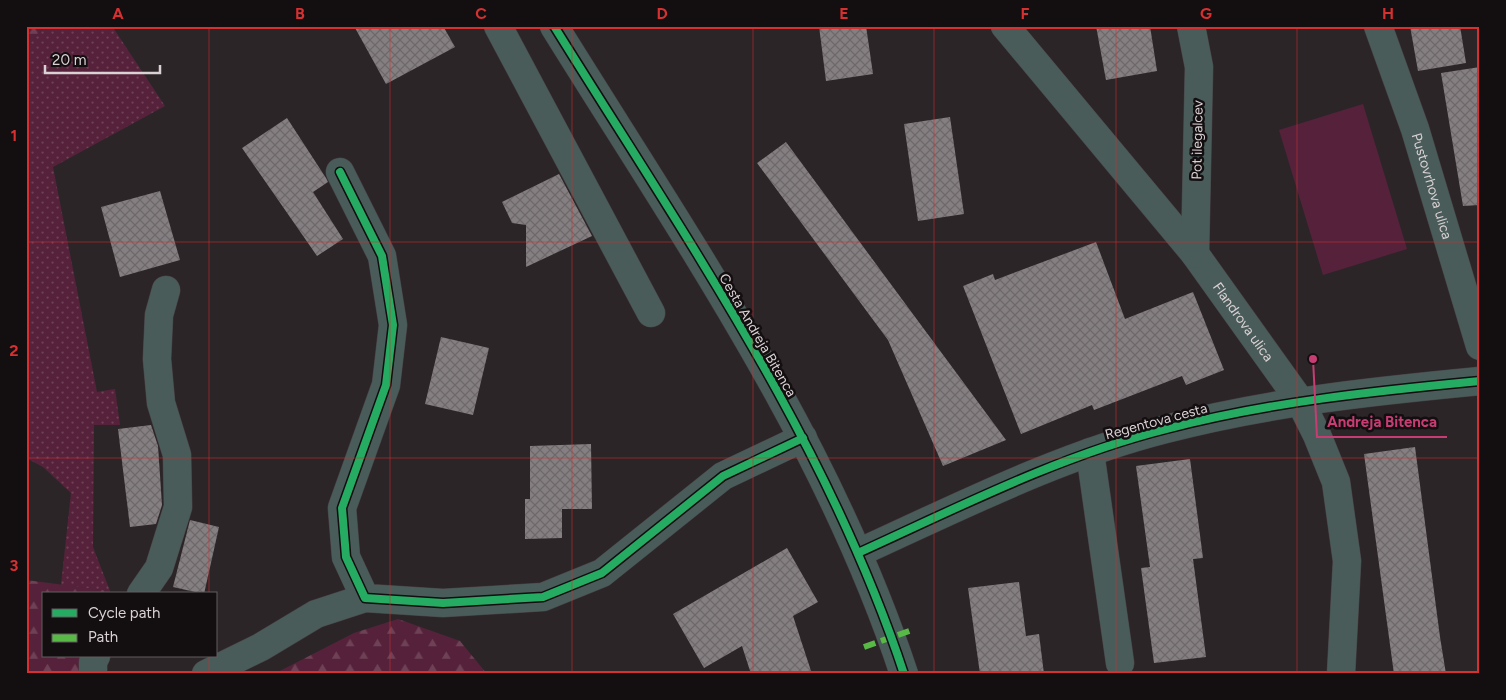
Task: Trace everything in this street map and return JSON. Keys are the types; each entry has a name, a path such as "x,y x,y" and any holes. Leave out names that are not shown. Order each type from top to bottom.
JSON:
{"street":[{"path":"498,26 650,313"},
{"name":"Cesta Andreja Bitenca","path":"554,26 721,296 804,438 858,553 904,674"},
{"name":"Flandrova ulica","path":"1005,26 1195,254 1300,401 1317,435 1336,482 1347,562 1341,674"},
{"name":"Pot ilegalcev","path":"1191,26 1199,67 1195,254"},
{"name":"Pustovrhova ulica","path":"1378,26 1415,129 1480,346"},
{"path":"340,172 382,256 393,325 386,385 342,508 346,557 365,598"},
{"path":"143,592 159,568 178,507 177,455 161,402 157,359 159,314 166,290"},
{"name":"Regentova cesta","path":"858,553 1020,480 1090,452 1165,429 1300,401 1480,381"},
{"path":"206,674 261,647 316,614 365,598 443,603 543,597 602,573 723,476 804,438"},
{"path":"1090,452 1120,663"},
{"path":"93,674 95,658"}],"green space":[{"path":"26,26 46,26 26,47"},
{"path":"46,26 112,26 165,106 53,167 97,392 115,389 120,425 94,425 93,547 110,591 61,585 71,493 43,467 26,458 26,47"},
{"path":"1363,104 1407,249 1323,275 1279,130"},
{"path":"26,580 110,591 42,592 42,658 90,658 76,674 26,674"},
{"path":"398,619 460,641 487,674 274,674 354,633"}],"building":[{"path":"354,26 443,26 455,47 386,84"},
{"path":"819,26 866,26 873,74 826,81"},
{"path":"1096,26 1150,26 1157,71 1106,80"},
{"path":"1410,26 1460,26 1466,63 1418,71"},
{"path":"1480,67 1480,205 1463,206 1441,73"},
{"path":"950,117 964,214 918,221 904,124"},
{"path":"287,118 328,182 313,192 343,239 317,256 242,148"},
{"path":"786,142 1006,440 943,466 888,340 757,163"},
{"path":"559,174 592,236 526,267 526,225 512,223 502,202"},
{"path":"160,191 180,260 120,277 101,207"},
{"path":"1096,242 1125,319 1193,292 1224,370 1186,385 1182,376 1094,410 1092,405 1021,434 963,286 993,274 995,280"},
{"path":"441,337 489,348 473,415 425,404"},
{"path":"151,425 158,446 162,505 156,524 130,527 118,429"},
{"path":"591,444 592,509 562,509 562,538 525,539 525,499 530,499 530,446"},
{"path":"1415,447 1446,674 1394,674 1364,454"},
{"path":"1190,459 1203,558 1193,559 1206,657 1154,663 1141,568 1150,567 1136,466"},
{"path":"190,520 219,527 204,592 173,587"},
{"path":"787,548 818,602 793,616 812,674 751,674 742,646 704,668 673,614"},
{"path":"1019,582 1026,636 1039,634 1044,674 980,674 968,588"}],"marked path":[{"path":"864,647 912,630"}],"cycle path":[{"path":"554,26 701,261 793,421 835,503 872,588 904,674"},
{"path":"340,172 382,256 393,325 386,385 342,508 346,557 365,598 443,603 543,597 602,573 723,476 803,438"},
{"path":"858,553 1010,484 1087,453 1126,440 1205,420 1283,405 1362,393 1480,381"}],"place":[{"name":"Andreja Bitenca","path":"1313,359"}]}
